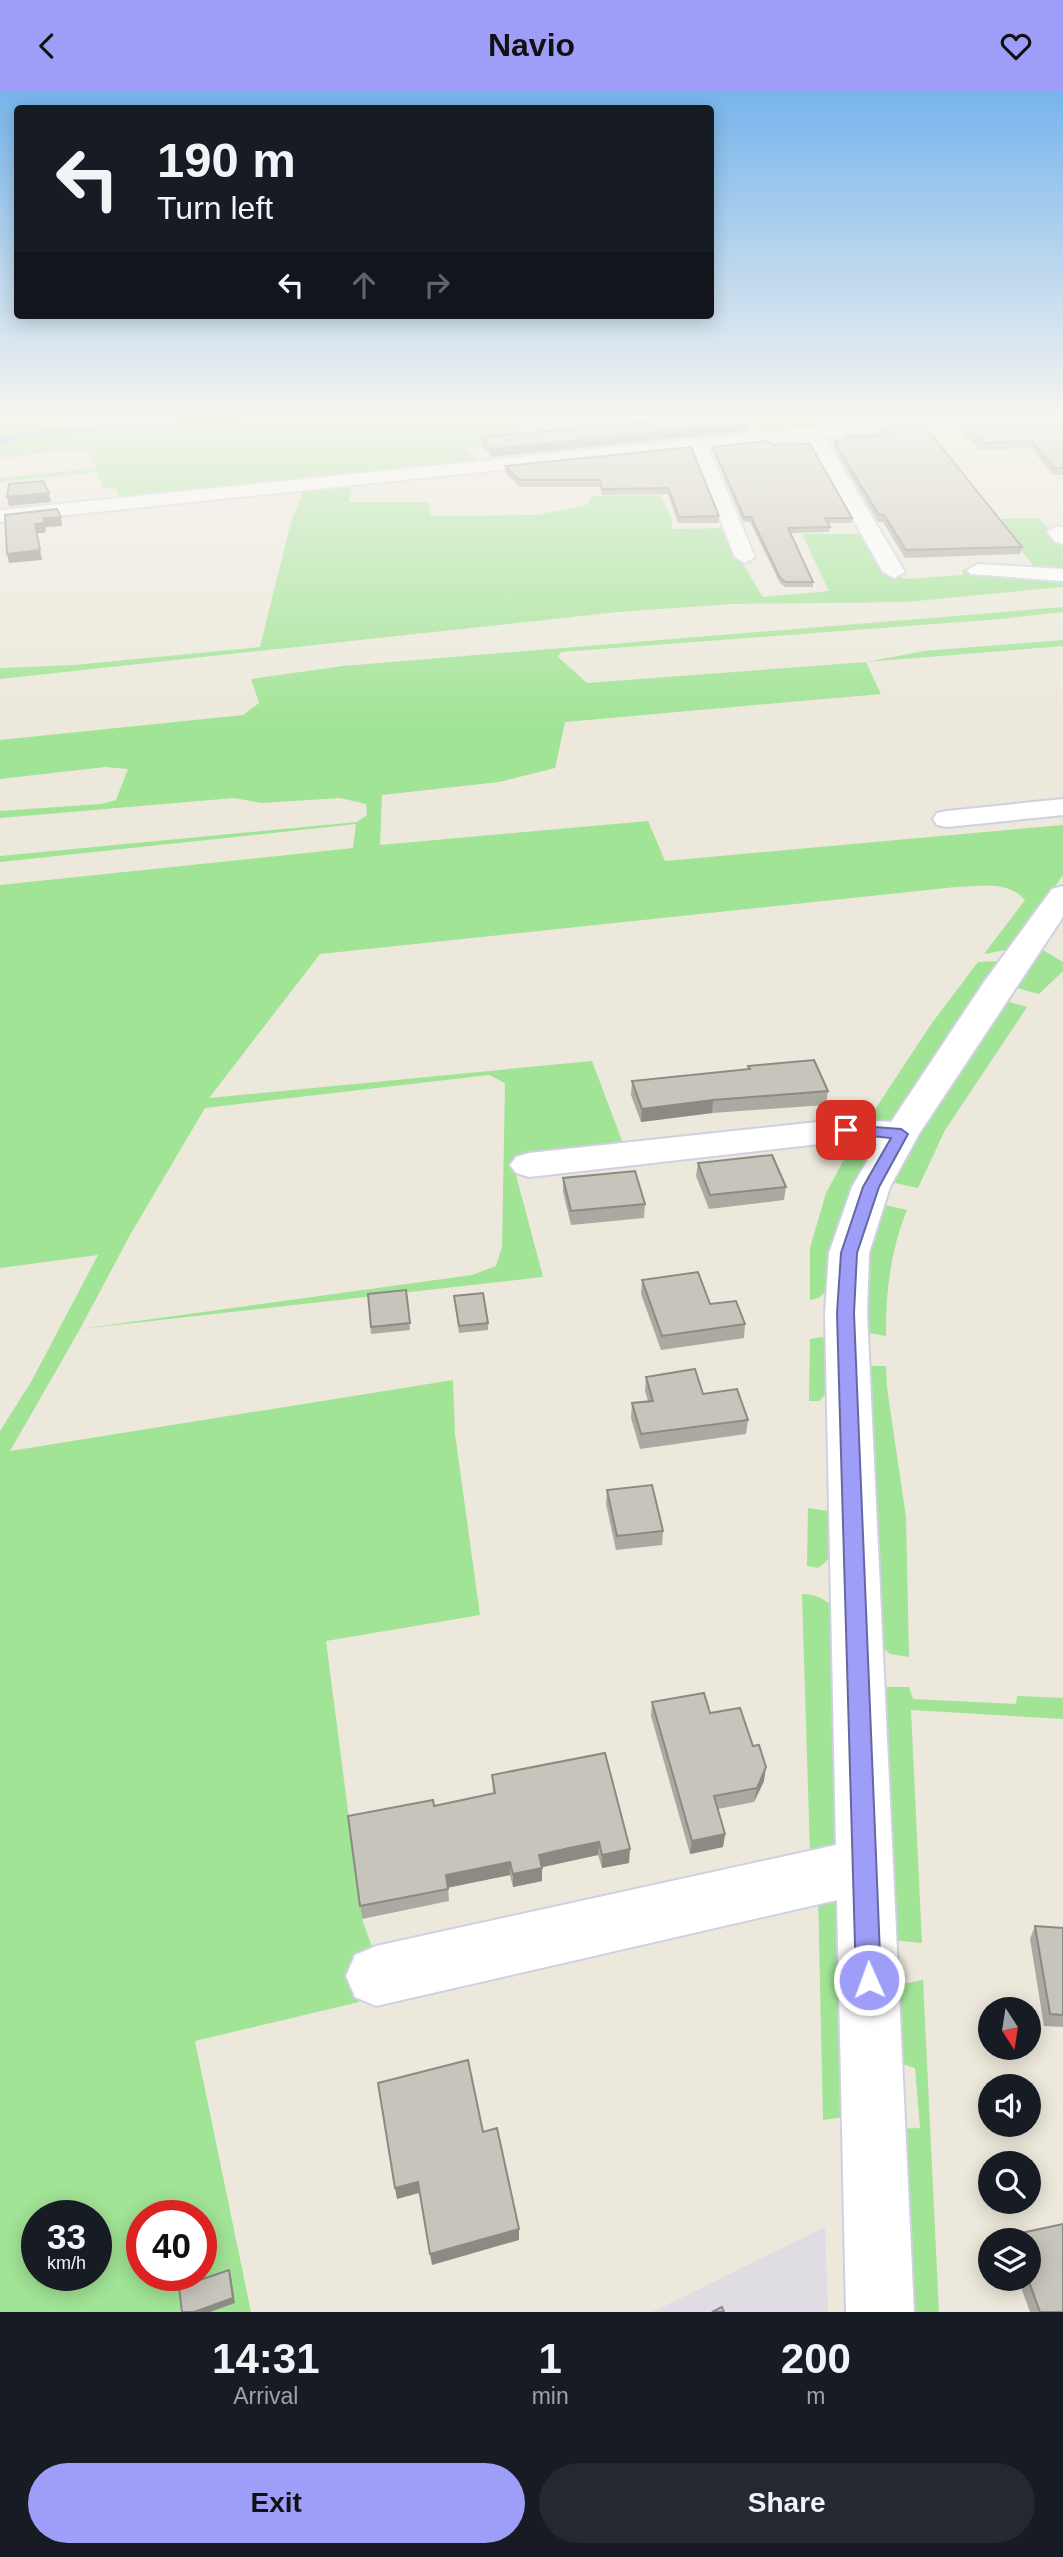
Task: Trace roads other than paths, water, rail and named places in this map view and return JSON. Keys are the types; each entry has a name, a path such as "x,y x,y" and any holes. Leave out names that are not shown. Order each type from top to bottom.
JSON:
{"street":[{"path":"730,521 745,557"},
{"path":"864,521 894,572"},
{"path":"978,570 1063,575"},
{"path":"947,818 1063,807"},
{"path":"880,2312 846,1313 849,1253 871,1187 901,1134 996,989 1063,895"},
{"path":"528,1165 846,1130 901,1134"},
{"path":"376,1976 812,1876 866,1869"}]}
